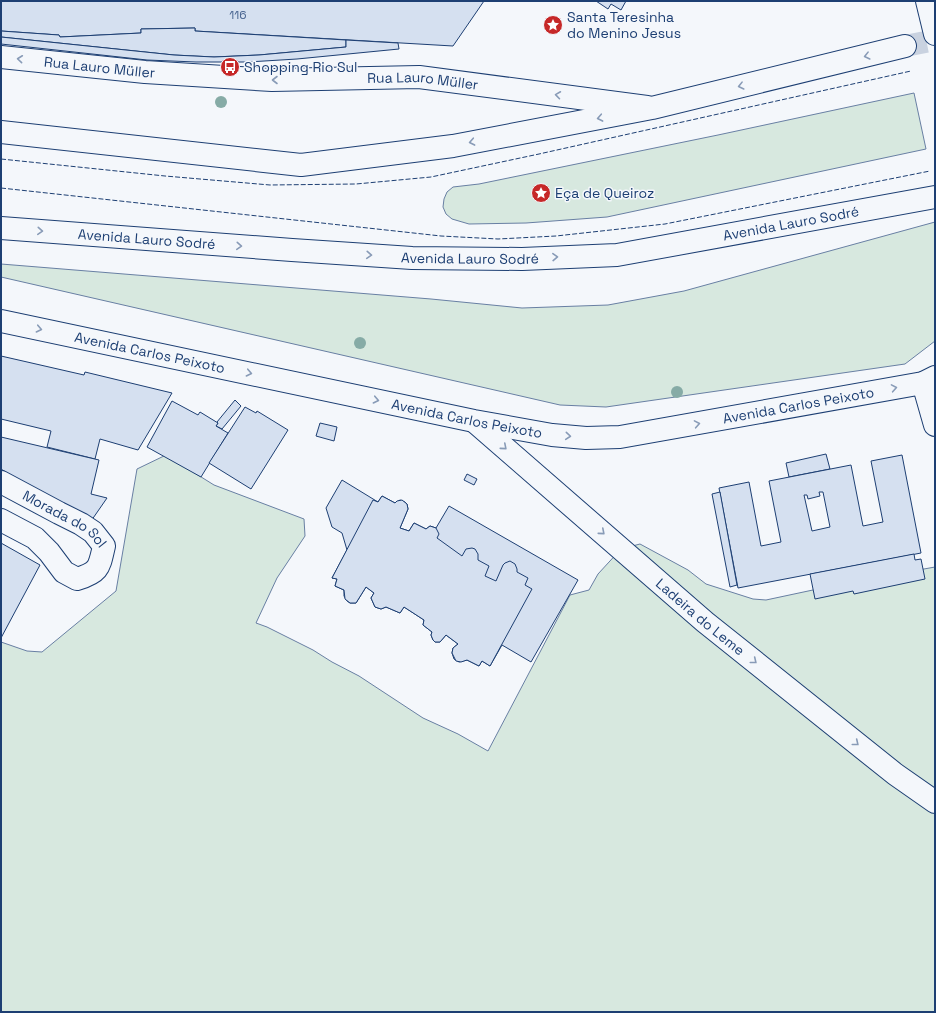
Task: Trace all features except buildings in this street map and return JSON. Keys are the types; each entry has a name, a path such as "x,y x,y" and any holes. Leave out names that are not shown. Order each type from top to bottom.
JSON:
{"main road":[{"path":"927,1 935,34"},
{"path":"1,132 301,165 454,146 652,108 905,46"},
{"name":"Rua Lauro Müller","path":"1,57 145,72 272,80 419,77 652,108"},
{"name":"Avenida Lauro Sodré","path":"1,228 412,258 522,259 617,254 917,201 935,196"},
{"name":"Avenida Carlos Peixoto","path":"1,321 474,421 552,435 586,438 620,437 929,380"},
{"path":"929,380 935,425"},
{"name":"Ladeira do Leme","path":"474,421 706,622 895,774 935,802"},
{"name":"Morada do Sol","path":"1,482 81,524 93,532 104,546 99,566 89,575 77,579 64,572 49,552 35,538 1,520"}],"shaded area":[{"path":"914,93 926,149 607,217 526,223 469,224 452,219 446,214 443,207 447,192 453,187 479,184"},
{"path":"935,222 935,341 905,364 606,407 560,405 1,277 1,264 431,299 522,308 608,305 684,291"},
{"path":"166,455 214,485 304,519 305,536 277,578 256,623 313,650 359,676 423,718 458,734 488,751 570,595 589,590 598,574 621,549 640,544 688,570 706,584 753,599 766,600 841,584 935,567 935,1012 1,1012 1,642 27,651 42,652 116,591 137,469"}],"tunnel":[{"path":"905,46 935,40"}],"fence":[{"path":"1,159 270,185 356,184 431,177 911,71"},
{"path":"1,188 441,236 498,239 556,236 665,224 930,171"}],"place":[{"name":"Santa Teresinha do Menino Jesus","path":"553,25"},
{"name":"Shopping Rio Sul","path":"230,67"},
{"name":"Eça de Queiroz","path":"541,193"}]}
